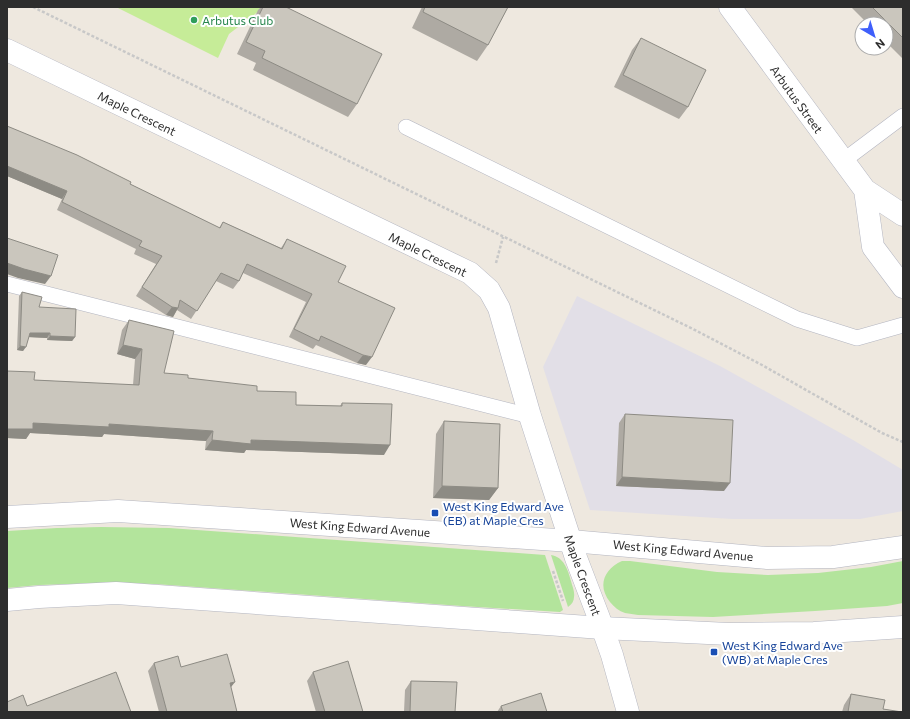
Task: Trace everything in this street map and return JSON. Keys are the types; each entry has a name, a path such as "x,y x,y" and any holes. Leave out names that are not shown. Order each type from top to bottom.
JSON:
{"main road":[{"name":"Arbutus Street","path":"730,7 864,190 903,215"},
{"name":"Maple Crescent","path":"7,50 470,274 489,290 499,308 530,416 576,558 612,655 628,712"},
{"name":"Arbutus Street","path":"864,190 873,247 903,287"},
{"name":"West King Edward Avenue","path":"7,517 118,511 571,541 767,558 833,557 903,548"},
{"path":"7,600 116,593 602,628 729,634 814,633 903,627"}],"lane":[{"path":"844,161 903,116"},
{"path":"406,127 797,319 857,338 903,325"},
{"path":"7,284 530,416"}],"path":[{"path":"33,7 692,329 762,365 882,433 903,442"},
{"path":"552,567 563,602"}],"shaded area":[{"path":"577,296 720,366 853,440 903,470 903,511 860,519 732,519 590,510 543,367"}],"green space":[{"name":"Arbutus Club","path":"116,7 264,7 229,34 218,58"},
{"path":"101,527 169,528 545,555 563,610 560,612 462,606 155,584 103,583 39,585 7,588 7,531"},
{"path":"551,555 562,561 568,573 574,598 572,604 568,607"},
{"path":"622,561 717,572 768,575 818,573 871,567 903,561 903,603 887,606 713,617 628,614 613,606 606,596 603,584 607,573 616,564"}],"building":[{"path":"263,7 286,7 382,54 357,104 262,58 265,51 246,42"},
{"path":"425,7 508,7 488,45 423,12"},
{"path":"872,7 903,7 903,38 894,29 894,16 881,16"},
{"path":"641,38 706,70 688,107 623,75"},
{"path":"7,126 77,155 131,182 130,184 220,228 223,222 282,249 287,239 346,266 338,282 395,308 372,357 363,355 321,336 319,341 294,329 312,294 247,264 239,281 221,273 197,311 180,300 178,308 172,307 142,287 162,256 139,246 142,241 62,202 67,191 7,166"},
{"path":"7,238 58,255 51,276 7,263"},
{"path":"22,292 42,297 39,307 76,309 75,337 50,336 50,333 30,333 26,347 20,346"},
{"path":"129,320 174,331 164,373 188,375 188,378 257,386 257,391 296,392 296,405 342,406 342,403 392,404 390,445 251,440 251,444 212,440 213,431 109,424 109,427 33,423 33,429 7,429 7,371 35,372 34,380 139,385 142,349 123,345"},
{"path":"625,414 733,420 730,483 622,477"},
{"path":"444,421 500,424 498,488 442,486"},
{"path":"227,654 235,682 230,683 237,712 167,712 154,663 178,656 181,667"},
{"path":"348,661 363,712 325,712 313,672"},
{"path":"116,672 131,712 7,712 7,702 23,695 27,706"},
{"path":"411,681 457,682 455,712 410,712"},
{"path":"541,693 547,712 503,712 501,706"},
{"path":"851,694 885,700 883,709 902,712 848,712"}],"place":[{"name":"Arbutus Club","path":"194,20"},
{"name":"West King Edward Ave (EB) at Maple Cres","path":"435,513"},
{"name":"West King Edward Ave (WB) at Maple Cres","path":"714,652"}]}
